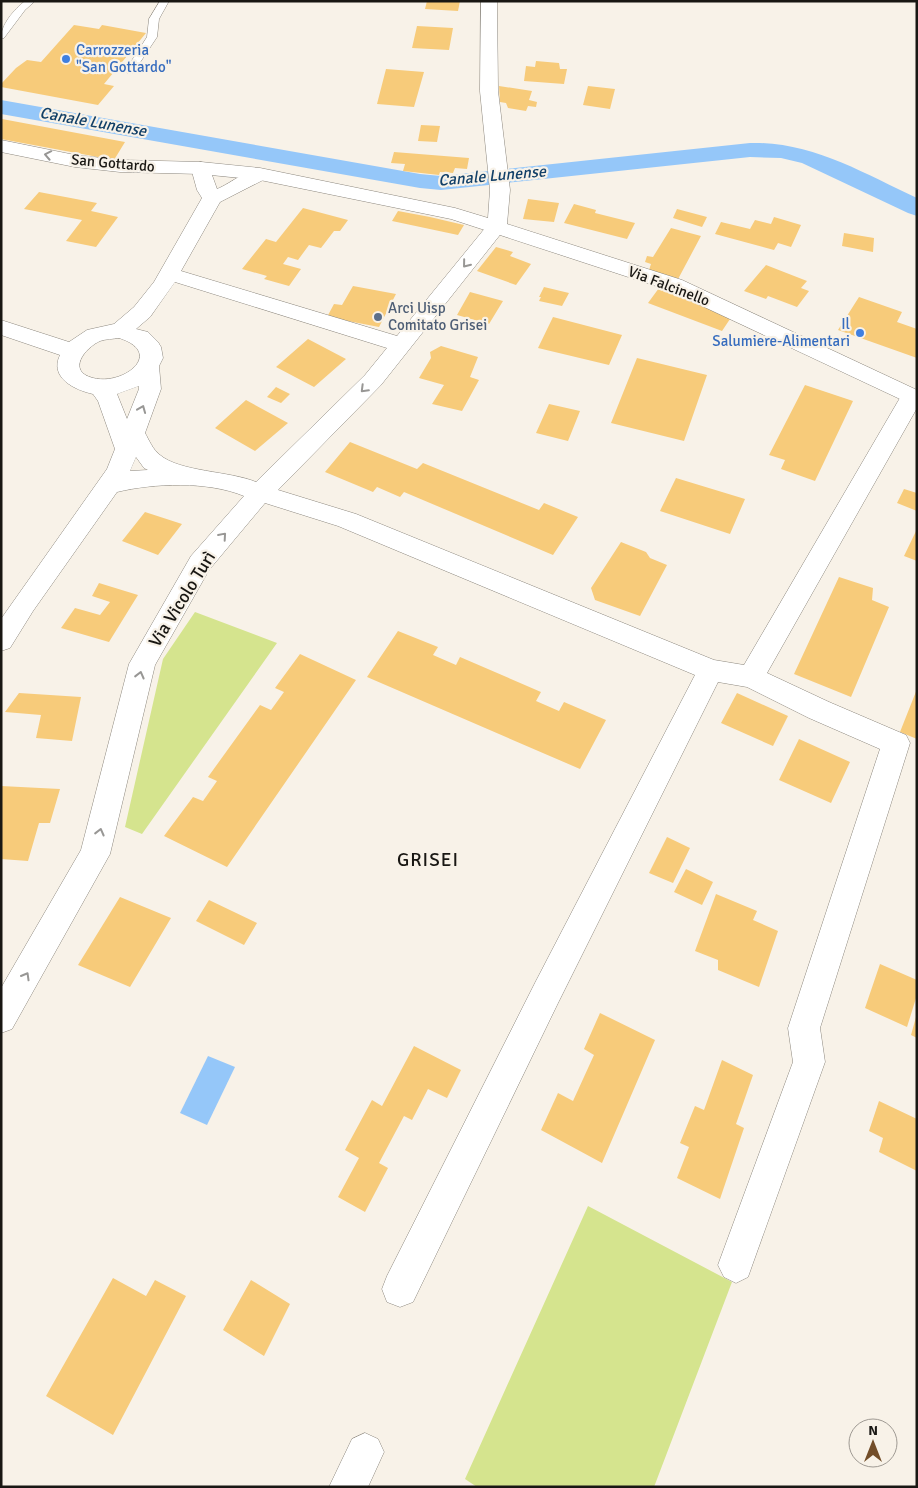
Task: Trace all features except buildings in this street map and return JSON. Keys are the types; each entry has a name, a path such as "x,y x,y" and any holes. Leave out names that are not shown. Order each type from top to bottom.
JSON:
{"street":[{"path":"489,1 489,91 500,190 497,226"},
{"name":"San Gottardo","path":"1,146 75,161 120,166 226,170"},
{"path":"201,168 207,190 212,198"},
{"name":"Via Falcinello","path":"226,170 260,174 455,214 674,284 914,398"},
{"path":"120,331 142,312 167,279 212,198 260,174"},
{"name":"Via Vicolo Turì","path":"1,1018 95,854 142,664 200,563 260,493 373,380 497,226"},
{"path":"167,279 401,345"},
{"path":"1,641 24,604 118,472 150,389 150,358 167,279"},
{"path":"9,329 92,336 120,331 140,336 150,358"},
{"path":"9,329 72,351"},
{"path":"92,336 81,342 72,351 68,360 68,368 72,376 84,384 101,388 115,388 128,384 140,377 150,358"},
{"path":"101,388 130,440 152,462 185,476"},
{"path":"751,677 914,398"},
{"path":"109,485 134,479 185,476 238,484 260,493 347,520 711,670 751,677 819,710 896,742 804,1028 809,1062 736,1265"},
{"path":"400,1289 547,992 711,670"},
{"path":"348,1487 365,1452"}],"lane":[{"path":"1,36 22,8 31,1"},
{"path":"130,71 152,37 154,20 165,1"}],"green space":[{"path":"195,612 277,643 142,834 125,827 163,659"},
{"path":"588,1206 732,1282 654,1487 477,1487 465,1479"}],"water":[{"path":"208,1056 235,1067 207,1125 180,1113"}],"waterway":[{"name":"Canale Lunense","path":"1,107 420,181 441,183 750,150 781,151 811,158 917,208"}],"place":[{"name":"Carrozzeria \"San Gottardo\"","path":"66,59"},
{"name":"Arci Uisp Comitato Grisei","path":"378,317"},
{"name":"Il Salumiere-Alimentari","path":"860,333"}],"district":[{"name":"GRISEI","path":"428,860"}]}
